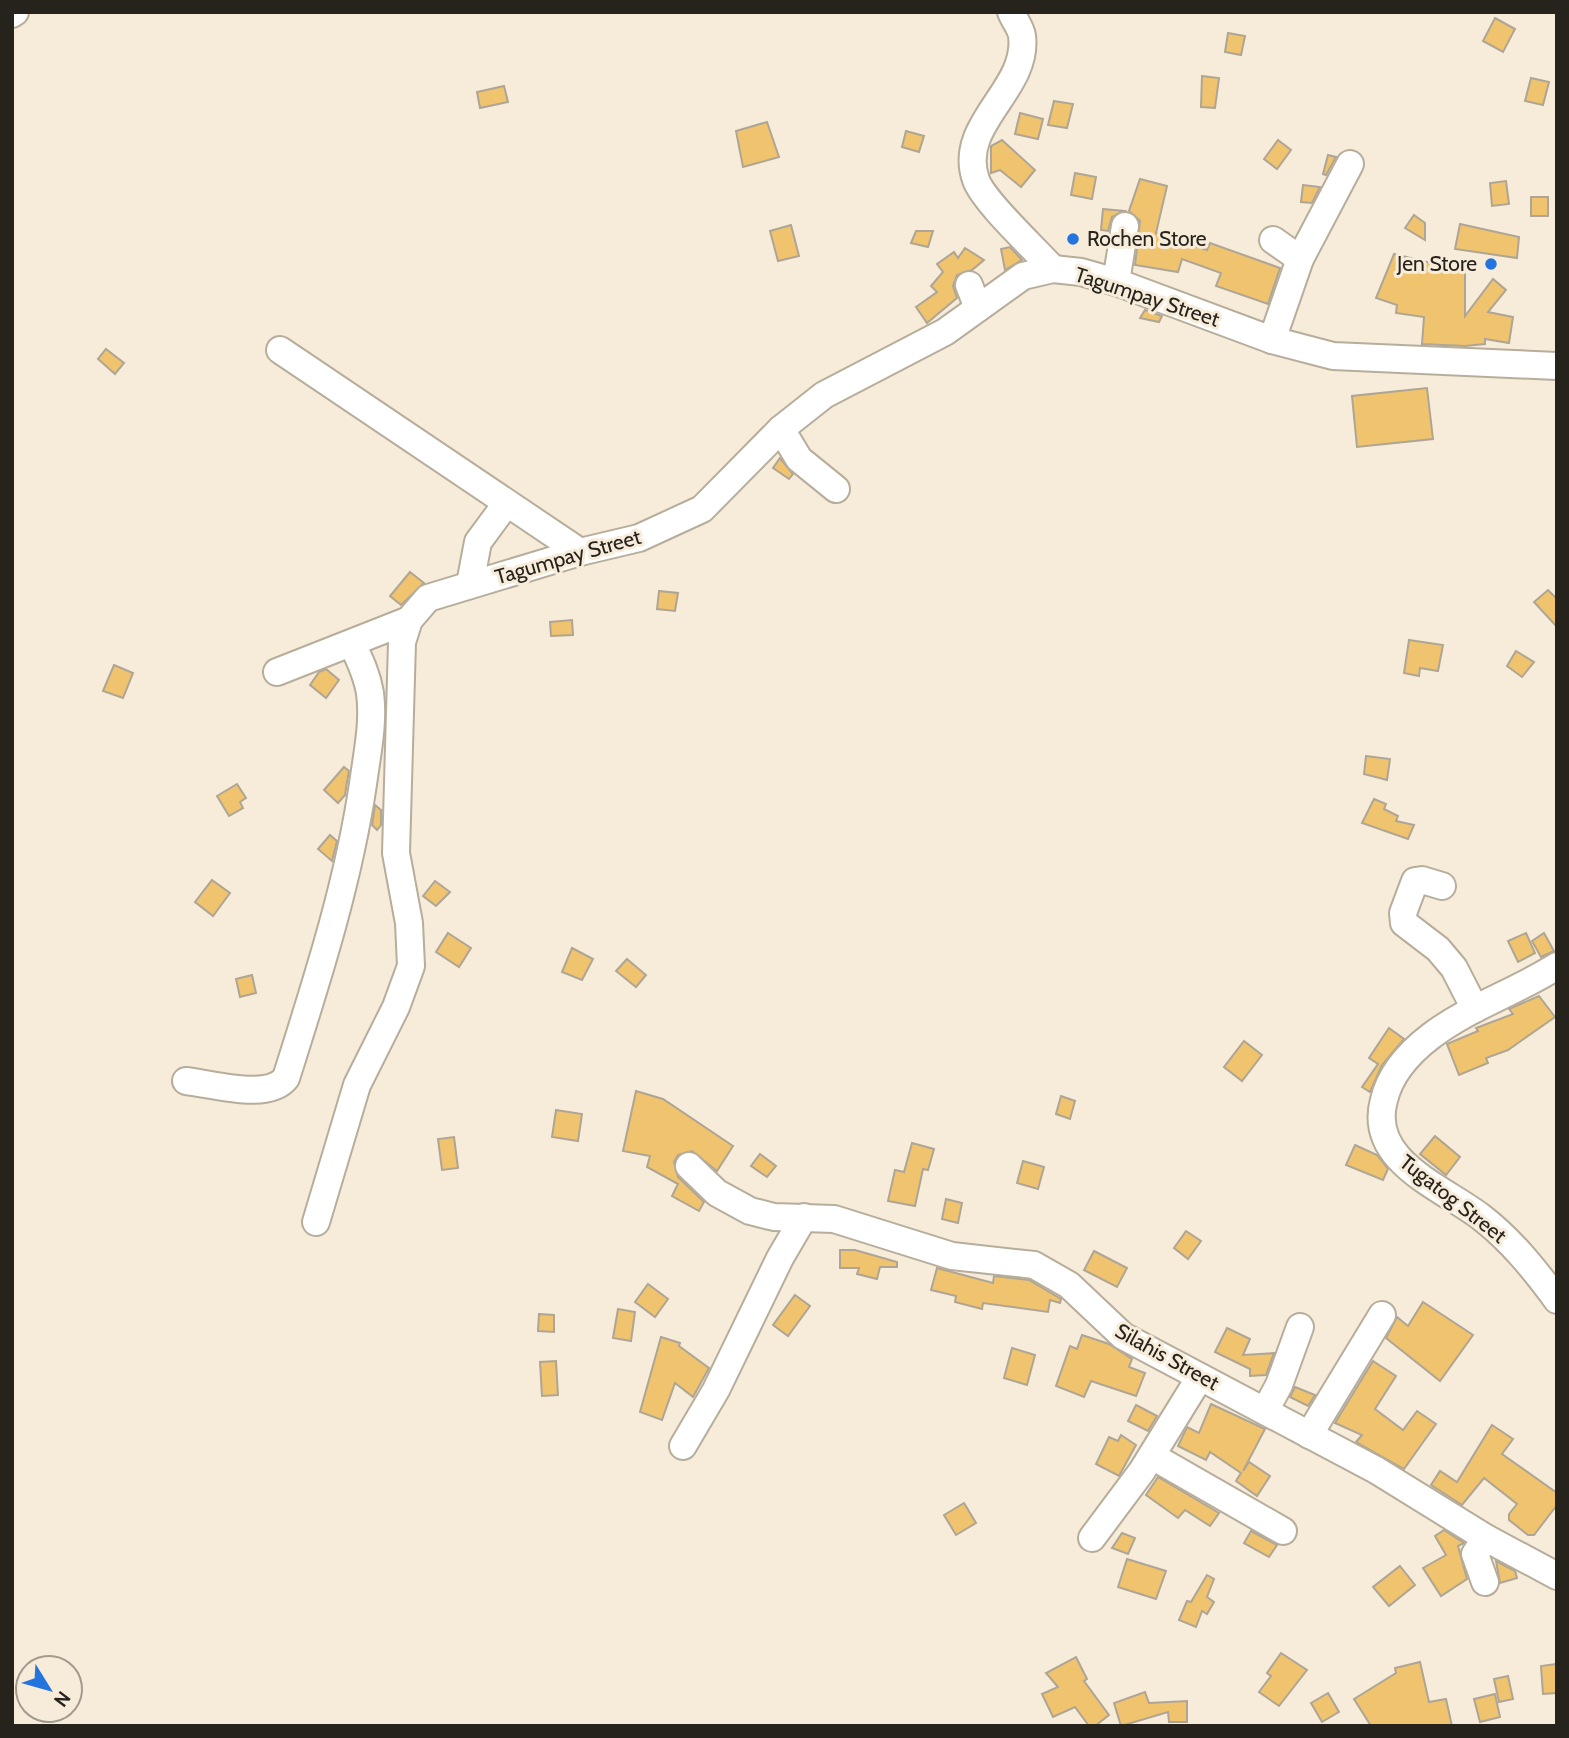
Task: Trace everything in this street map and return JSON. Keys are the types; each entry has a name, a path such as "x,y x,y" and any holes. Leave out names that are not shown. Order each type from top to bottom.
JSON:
{"street":[{"path":"1011,12 1022,34 1021,57 977,135 974,160 976,180 1052,269"},
{"path":"1272,340 1300,259 1350,164"},
{"path":"1116,282 1125,226"},
{"path":"1273,240 1300,259"},
{"name":"Tagumpay Street","path":"408,621 428,598 580,552 639,538 702,509 781,429 824,395 911,352 974,297 1023,276 1052,269 1081,272 1116,282 1272,340 1333,356 1557,366"},
{"path":"280,350 580,552"},
{"path":"781,429 799,459 836,489"},
{"path":"470,584 478,542 506,504"},
{"path":"277,672 408,621"},
{"path":"316,1222 357,1085 396,1007 411,966 409,923 396,853 402,642 408,621"},
{"path":"186,1081 266,1091 279,1087 286,1078 326,951 355,842 371,730 370,696 365,672 352,644"},
{"path":"1441,886 1422,880 1415,881 1403,913 1404,923 1438,949 1454,968 1475,1009"},
{"name":"Tugatog Street","path":"1557,966 1432,1035 1406,1058 1385,1093 1380,1111 1381,1128 1386,1142 1399,1159 1427,1183 1482,1218 1510,1244 1557,1300"},
{"name":"Silahis Street","path":"689,1166 717,1193 750,1211 774,1217 804,1217 857,1224 952,1256 1034,1265 1069,1286 1123,1336 1376,1470 1486,1538 1557,1576"},
{"path":"683,1446 722,1378 780,1258 804,1217"},
{"path":"1309,1435 1382,1315"},
{"path":"1265,1412 1289,1360 1300,1327"},
{"path":"1092,1538 1153,1456 1200,1377"},
{"path":"1153,1456 1283,1531"},
{"path":"1485,1582 1475,1554 1486,1538"}],"building":[{"path":"1495,18 1515,29 1503,52 1483,41"},
{"path":"1228,33 1245,36 1241,55 1225,52"},
{"path":"1202,76 1219,78 1215,108 1201,107"},
{"path":"1531,78 1549,82 1543,105 1525,101"},
{"path":"504,86 508,102 480,108 477,92"},
{"path":"1054,101 1073,104 1067,128 1048,125"},
{"path":"1020,113 1043,119 1038,139 1015,134"},
{"path":"767,122 779,157 743,167 736,131"},
{"path":"906,131 924,136 919,152 902,147"},
{"path":"1002,140 1035,170 1021,187 1000,170 991,173 991,146"},
{"path":"1278,140 1291,150 1277,169 1264,159"},
{"path":"1328,155 1336,157 1326,175 1323,174"},
{"path":"1075,173 1096,177 1092,199 1071,195"},
{"path":"1140,179 1167,186 1156,233 1207,250 1210,243 1280,268 1268,304 1216,286 1221,273 1182,259 1178,272 1135,265 1140,221 1129,211"},
{"path":"1506,181 1509,204 1492,206 1490,183"},
{"path":"1303,185 1320,187 1312,203 1301,202"},
{"path":"1531,197 1548,197 1548,216 1531,216"},
{"path":"1103,209 1124,211 1112,217 1108,231 1101,230"},
{"path":"1414,215 1425,223 1425,240 1405,228"},
{"path":"1460,224 1519,237 1517,258 1455,249"},
{"path":"791,225 799,256 778,261 770,231"},
{"path":"916,231 933,231 928,247 911,243"},
{"path":"1010,247 1022,260 1005,270 1001,249"},
{"path":"965,248 984,260 972,270 957,275 953,286 957,298 927,323 916,307 937,292 931,286 943,272 937,264 954,252 958,258"},
{"path":"1394,254 1465,271 1465,316 1493,279 1506,290 1488,312 1513,317 1509,343 1485,339 1485,344 1465,346 1422,344 1424,317 1396,313 1397,305 1376,298"},
{"path":"1145,310 1162,316 1159,322 1140,318"},
{"path":"106,349 124,363 115,374 98,359"},
{"path":"1427,388 1433,439 1357,447 1352,396"},
{"path":"780,458 793,474 789,479 773,468"},
{"path":"410,572 424,583 401,605 390,596"},
{"path":"1548,590 1557,599 1557,627 1534,602"},
{"path":"659,591 678,593 675,611 657,609"},
{"path":"572,620 573,635 551,636 550,622"},
{"path":"1409,640 1443,645 1438,671 1420,668 1419,676 1404,673"},
{"path":"1516,651 1534,662 1522,677 1507,666"},
{"path":"114,665 133,673 123,698 103,691"},
{"path":"326,669 339,680 326,698 310,685 319,672"},
{"path":"1366,756 1390,759 1387,780 1364,774"},
{"path":"344,767 349,771 345,795 338,803 324,790"},
{"path":"237,784 246,798 240,802 243,808 229,816 217,796"},
{"path":"1374,799 1386,804 1384,809 1398,816 1396,821 1414,825 1408,839 1362,823"},
{"path":"375,805 381,810 381,825 377,830 372,825"},
{"path":"330,835 337,841 332,861 318,849"},
{"path":"212,880 230,893 213,916 195,902"},
{"path":"435,881 450,892 436,906 423,896"},
{"path":"448,933 471,948 459,967 436,952"},
{"path":"1526,933 1535,953 1518,962 1508,941"},
{"path":"1544,933 1554,951 1541,957 1532,941"},
{"path":"572,948 593,959 582,980 562,972"},
{"path":"627,959 646,975 636,987 616,971"},
{"path":"252,975 256,993 240,997 236,979"},
{"path":"1539,996 1555,1017 1508,1050 1486,1058 1488,1063 1459,1075 1447,1044 1478,1031 1476,1028 1513,1014 1509,1009"},
{"path":"1389,1028 1404,1039 1382,1065 1370,1092 1362,1087 1378,1064 1369,1058"},
{"path":"1244,1041 1262,1055 1242,1081 1224,1067"},
{"path":"636,1091 663,1099 733,1146 717,1171 692,1151 678,1155 674,1162 678,1177 704,1202 699,1211 672,1196 678,1184 647,1167 650,1156 623,1151"},
{"path":"1061,1096 1075,1101 1070,1119 1056,1114"},
{"path":"556,1110 582,1114 578,1141 552,1137"},
{"path":"1435,1136 1460,1157 1446,1175 1420,1154"},
{"path":"454,1137 458,1168 442,1170 438,1139"},
{"path":"912,1143 934,1149 928,1170 923,1169 915,1206 888,1201 895,1170 904,1172"},
{"path":"1355,1145 1377,1155 1388,1169 1383,1180 1346,1165"},
{"path":"760,1154 776,1166 767,1177 751,1166"},
{"path":"1023,1161 1044,1167 1038,1189 1017,1183"},
{"path":"946,1199 962,1203 958,1223 942,1219"},
{"path":"1186,1231 1201,1241 1188,1259 1174,1248"},
{"path":"840,1250 855,1250 897,1262 897,1267 880,1267 877,1279 857,1274 859,1268 840,1268"},
{"path":"1094,1251 1127,1268 1117,1287 1084,1270"},
{"path":"937,1268 993,1283 994,1276 1029,1280 1061,1299 1060,1303 1050,1300 1048,1312 983,1303 982,1309 955,1302 956,1296 931,1290"},
{"path":"648,1284 668,1299 655,1317 635,1302"},
{"path":"795,1295 810,1306 788,1336 773,1325"},
{"path":"1423,1302 1473,1335 1440,1381 1386,1338 1397,1317 1408,1326"},
{"path":"618,1309 635,1312 631,1341 613,1338"},
{"path":"539,1314 554,1315 554,1332 538,1331"},
{"path":"1227,1328 1250,1339 1243,1355 1274,1353 1266,1375 1250,1376 1250,1369 1215,1352"},
{"path":"1082,1335 1109,1344 1132,1359 1129,1367 1145,1373 1136,1396 1091,1381 1084,1397 1056,1386 1070,1346 1077,1349"},
{"path":"661,1337 680,1343 679,1346 709,1368 693,1397 675,1383 662,1420 640,1412"},
{"path":"1012,1348 1035,1355 1027,1385 1004,1378"},
{"path":"556,1361 558,1395 542,1396 540,1362"},
{"path":"1373,1361 1396,1376 1375,1409 1403,1430 1417,1411 1436,1424 1404,1469 1356,1442 1362,1435 1335,1423"},
{"path":"1295,1387 1315,1395 1308,1406 1290,1397"},
{"path":"1211,1404 1265,1429 1243,1471 1249,1462 1270,1476 1257,1496 1236,1481 1241,1473 1210,1452 1206,1460 1178,1446 1187,1427 1199,1433"},
{"path":"1136,1405 1157,1416 1148,1431 1128,1421"},
{"path":"1492,1425 1513,1439 1502,1454 1557,1493 1557,1505 1534,1535 1528,1535 1509,1520 1509,1514 1517,1504 1484,1478 1462,1505 1431,1485 1440,1471 1457,1482"},
{"path":"1121,1435 1136,1445 1119,1476 1096,1464 1109,1437 1118,1441"},
{"path":"1158,1477 1219,1513 1210,1526 1185,1510 1178,1518 1146,1495"},
{"path":"964,1503 976,1523 956,1535 944,1515"},
{"path":"1444,1530 1464,1543 1458,1546 1467,1579 1441,1596 1423,1568 1446,1555 1435,1536"},
{"path":"1251,1531 1277,1545 1269,1557 1244,1543"},
{"path":"1122,1533 1135,1538 1128,1554 1112,1548"},
{"path":"1127,1559 1166,1571 1156,1599 1118,1587"},
{"path":"1496,1561 1515,1571 1517,1578 1500,1583"},
{"path":"1400,1566 1415,1585 1389,1606 1373,1587"},
{"path":"1207,1575 1214,1579 1207,1597 1214,1602 1207,1614 1202,1611 1196,1627 1179,1620 1187,1601 1191,1602"},
{"path":"1281,1653 1307,1670 1279,1706 1259,1692 1271,1676 1267,1673"},
{"path":"1076,1657 1087,1679 1084,1681 1109,1715 1095,1726 1089,1726 1075,1707 1053,1717 1042,1694 1058,1687 1046,1673"},
{"path":"1420,1662 1429,1702 1446,1699 1452,1726 1371,1726 1354,1699 1396,1673 1395,1668"},
{"path":"1557,1664 1557,1693 1543,1694 1541,1666"},
{"path":"1508,1676 1513,1699 1499,1702 1494,1679"},
{"path":"1145,1692 1149,1703 1187,1701 1187,1722 1169,1722 1168,1712 1121,1726 1114,1703"},
{"path":"1328,1693 1339,1712 1322,1722 1311,1703"},
{"path":"1495,1694 1500,1717 1480,1722 1474,1699"}],"place":[{"name":"Rochen Store","path":"1073,239"},
{"name":"Jen Store","path":"1491,264"}]}
